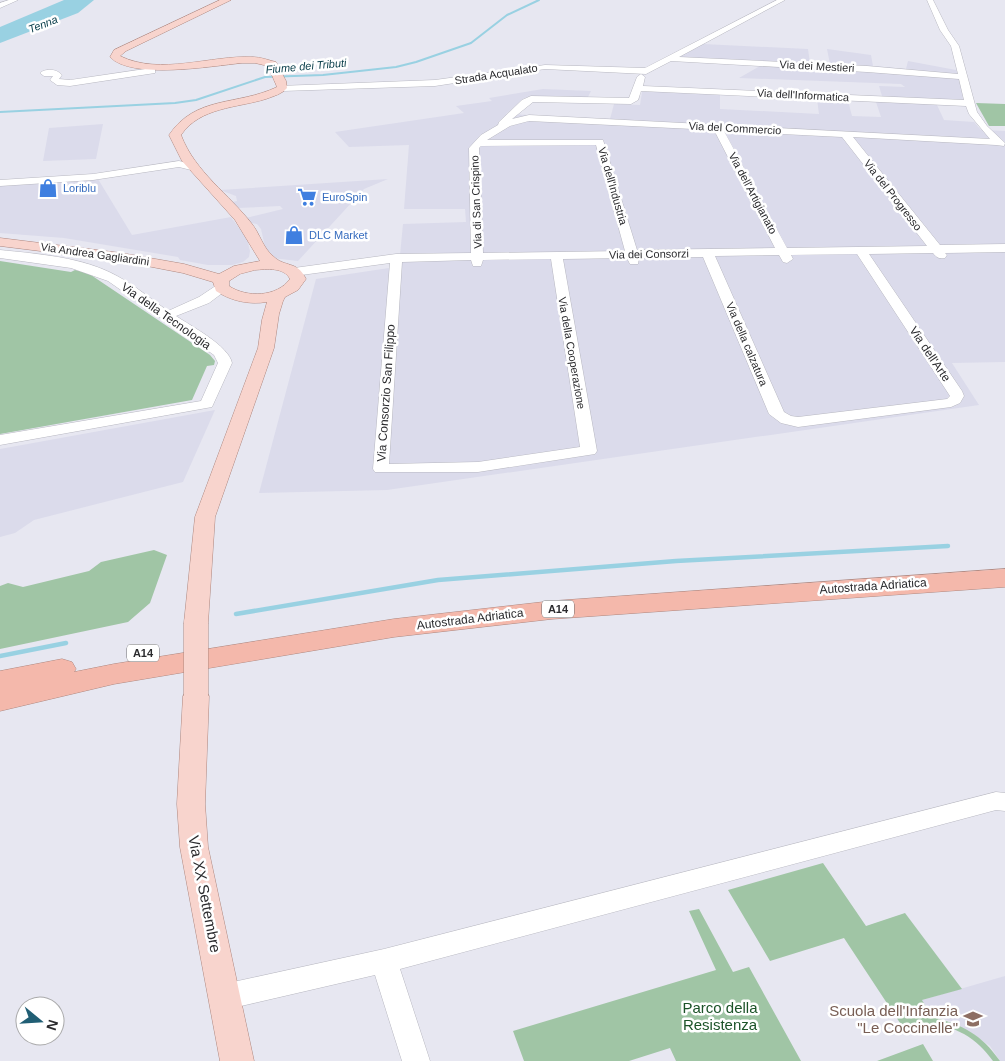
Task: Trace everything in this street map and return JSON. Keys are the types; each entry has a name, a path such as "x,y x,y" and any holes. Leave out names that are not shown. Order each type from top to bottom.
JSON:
{"highway":[{"name":"Autostrada Adriatica","path":"9,677 260,632 395,613 555,595 1005,564"},
{"name":"Autostrada Adriatica","path":"0,700 114,674 394,628 552,610 1005,578"},
{"path":"0,712 114,674"}],"main road":[{"path":"190,269 226,288 255,298 279,294 295,285 296,276 274,265 259,252 248,228 183,163 175,135 185,121 207,110 263,97 280,80 272,64 255,60 156,69 115,57 117,52 226,0"},
{"name":"Via Andrea Gagliardini","path":"0,242 72,250 190,269"},
{"path":"226,288 242,268 259,252"},
{"path":"190,269 274,265"},
{"path":"255,298 269,315 279,294"},
{"name":"Via XX Settembre","path":"237,1061 194,847 191,804 196,696 196,623 205,517 266,348 270,327 269,315"}],"street":[{"path":"0,6 15,0"},
{"name":"Strada Acqualato","path":"280,80 436,83 546,67 640,72 650,70 782,0"},
{"path":"930,0 944,30 955,46 969,103 984,128 1002,145"},
{"name":"Via dei Mestieri","path":"671,59 867,68 963,77"},
{"path":"44,73 56,73 58,75 54,80 60,83 70,83 156,69"},
{"path":"121,82 147,75 156,69"},
{"path":"511,118 525,102 532,98 628,102 635,98 642,74 640,72"},
{"name":"Via dell'Informatica","path":"638,88 969,103"},
{"name":"Via del Commercio","path":"478,143 511,118 529,118 845,134 1002,145"},
{"name":"Via dell'Artigianato","path":"718,128 786,255"},
{"path":"984,128 998,129"},
{"name":"Via del Progresso","path":"845,134 939,253"},
{"name":"Via dell'Industria","path":"478,143 600,142 633,257"},
{"name":"Via di San Crispino","path":"478,143 474,148 478,260"},
{"path":"0,183 100,176 183,163"},
{"name":"Via dei Consorzi","path":"939,253 1005,248"},
{"name":"Via dei Consorzi","path":"296,276 396,261 939,253 1005,255"},
{"name":"Via della Tecnologia","path":"0,254 44,260 99,271 112,278 224,357 225,363 206,404 0,440"},
{"name":"Via dell'Arte","path":"798,422 951,403 957,396 863,254"},
{"name":"Via della calzatura","path":"710,256 777,414 786,420 798,422"},
{"name":"Via della Cooperazione","path":"556,258 589,451"},
{"name":"Via Consorzio San Filippo","path":"396,261 381,469 478,467 589,451"},
{"path":"166,316 204,300 226,288"},
{"path":"224,997 384,961 906,824 996,801 1005,802"},
{"path":"384,961 416,1061"}],"shaded area":[{"path":"703,44 808,49 810,63 830,64 827,49 871,55 873,66 906,69 908,61 956,70 960,80 964,106 937,105 944,120 974,122 981,130 1005,131 1005,362 952,363 979,405 387,490 259,493 316,279 389,268 391,255 400,255 403,224 466,222 465,209 404,209 409,145 349,147 335,132 464,113 456,106 492,101 489,98 543,89 591,91 587,99 524,98 506,114 610,119 614,104 640,105 642,92 646,91 720,94 720,109 819,114 817,99 848,101 852,116 881,117 874,96 882,96 879,86 905,87 901,84 739,78 760,66 679,57"},
{"path":"103,124 96,159 43,161 49,128"},
{"path":"98,179 132,235 231,217 247,239 250,251 249,257 243,262 232,265 208,265 180,260 178,257 64,238 0,233 0,185"},
{"path":"388,179 364,189 298,261 272,258 266,251 261,229 257,224 251,223 246,218 283,209 280,206 238,208 232,202 237,201 236,196 220,190"},
{"path":"215,410 183,482 34,520 15,533 0,537 0,449"},
{"name":"Scuola dell'Infanzia \"Le Coccinelle\"","path":"1005,976 1005,1061 1000,1061 990,1046 952,1021 932,1017 922,1000"}],"green space":[{"path":"976,103 1005,104 1005,126 989,126"},
{"path":"0,261 88,273 210,355 215,361 214,365 207,366 192,400 0,434"},
{"path":"154,550 167,555 150,603 128,622 0,649 0,586 8,583 23,587 89,571 101,562"},
{"path":"823,863 866,926 905,913 962,989 922,1000 932,1017 953,1023 978,1037 1000,1061 993,1061 975,1042 954,1029 930,1025 904,1029 844,938 770,961 728,890"},
{"name":"Parco della Resistenza","path":"699,909 733,972 749,967 801,1061 676,1061 670,1048 629,1061 524,1061 513,1031 716,970 689,911"},
{"path":"923,1044 933,1061 877,1061"}],"water":[{"name":"Tenna","path":"64,0 94,0 78,13 0,43 0,27"}],"waterway":[{"name":"Fiume dei Tributi","path":"0,112 175,103 196,100 265,77 323,75 396,67 471,43 507,15 539,0"},
{"path":"236,614 438,580 676,561 948,546"},
{"path":"0,656 66,643"}],"place":[{"name":"Loriblu","path":"48,188"},
{"name":"EuroSpin","path":"307,197"},
{"name":"DLC Market","path":"294,235"},
{"name":"Scuola dell'Infanzia \"Le Coccinelle\"","path":"973,1019"}]}
